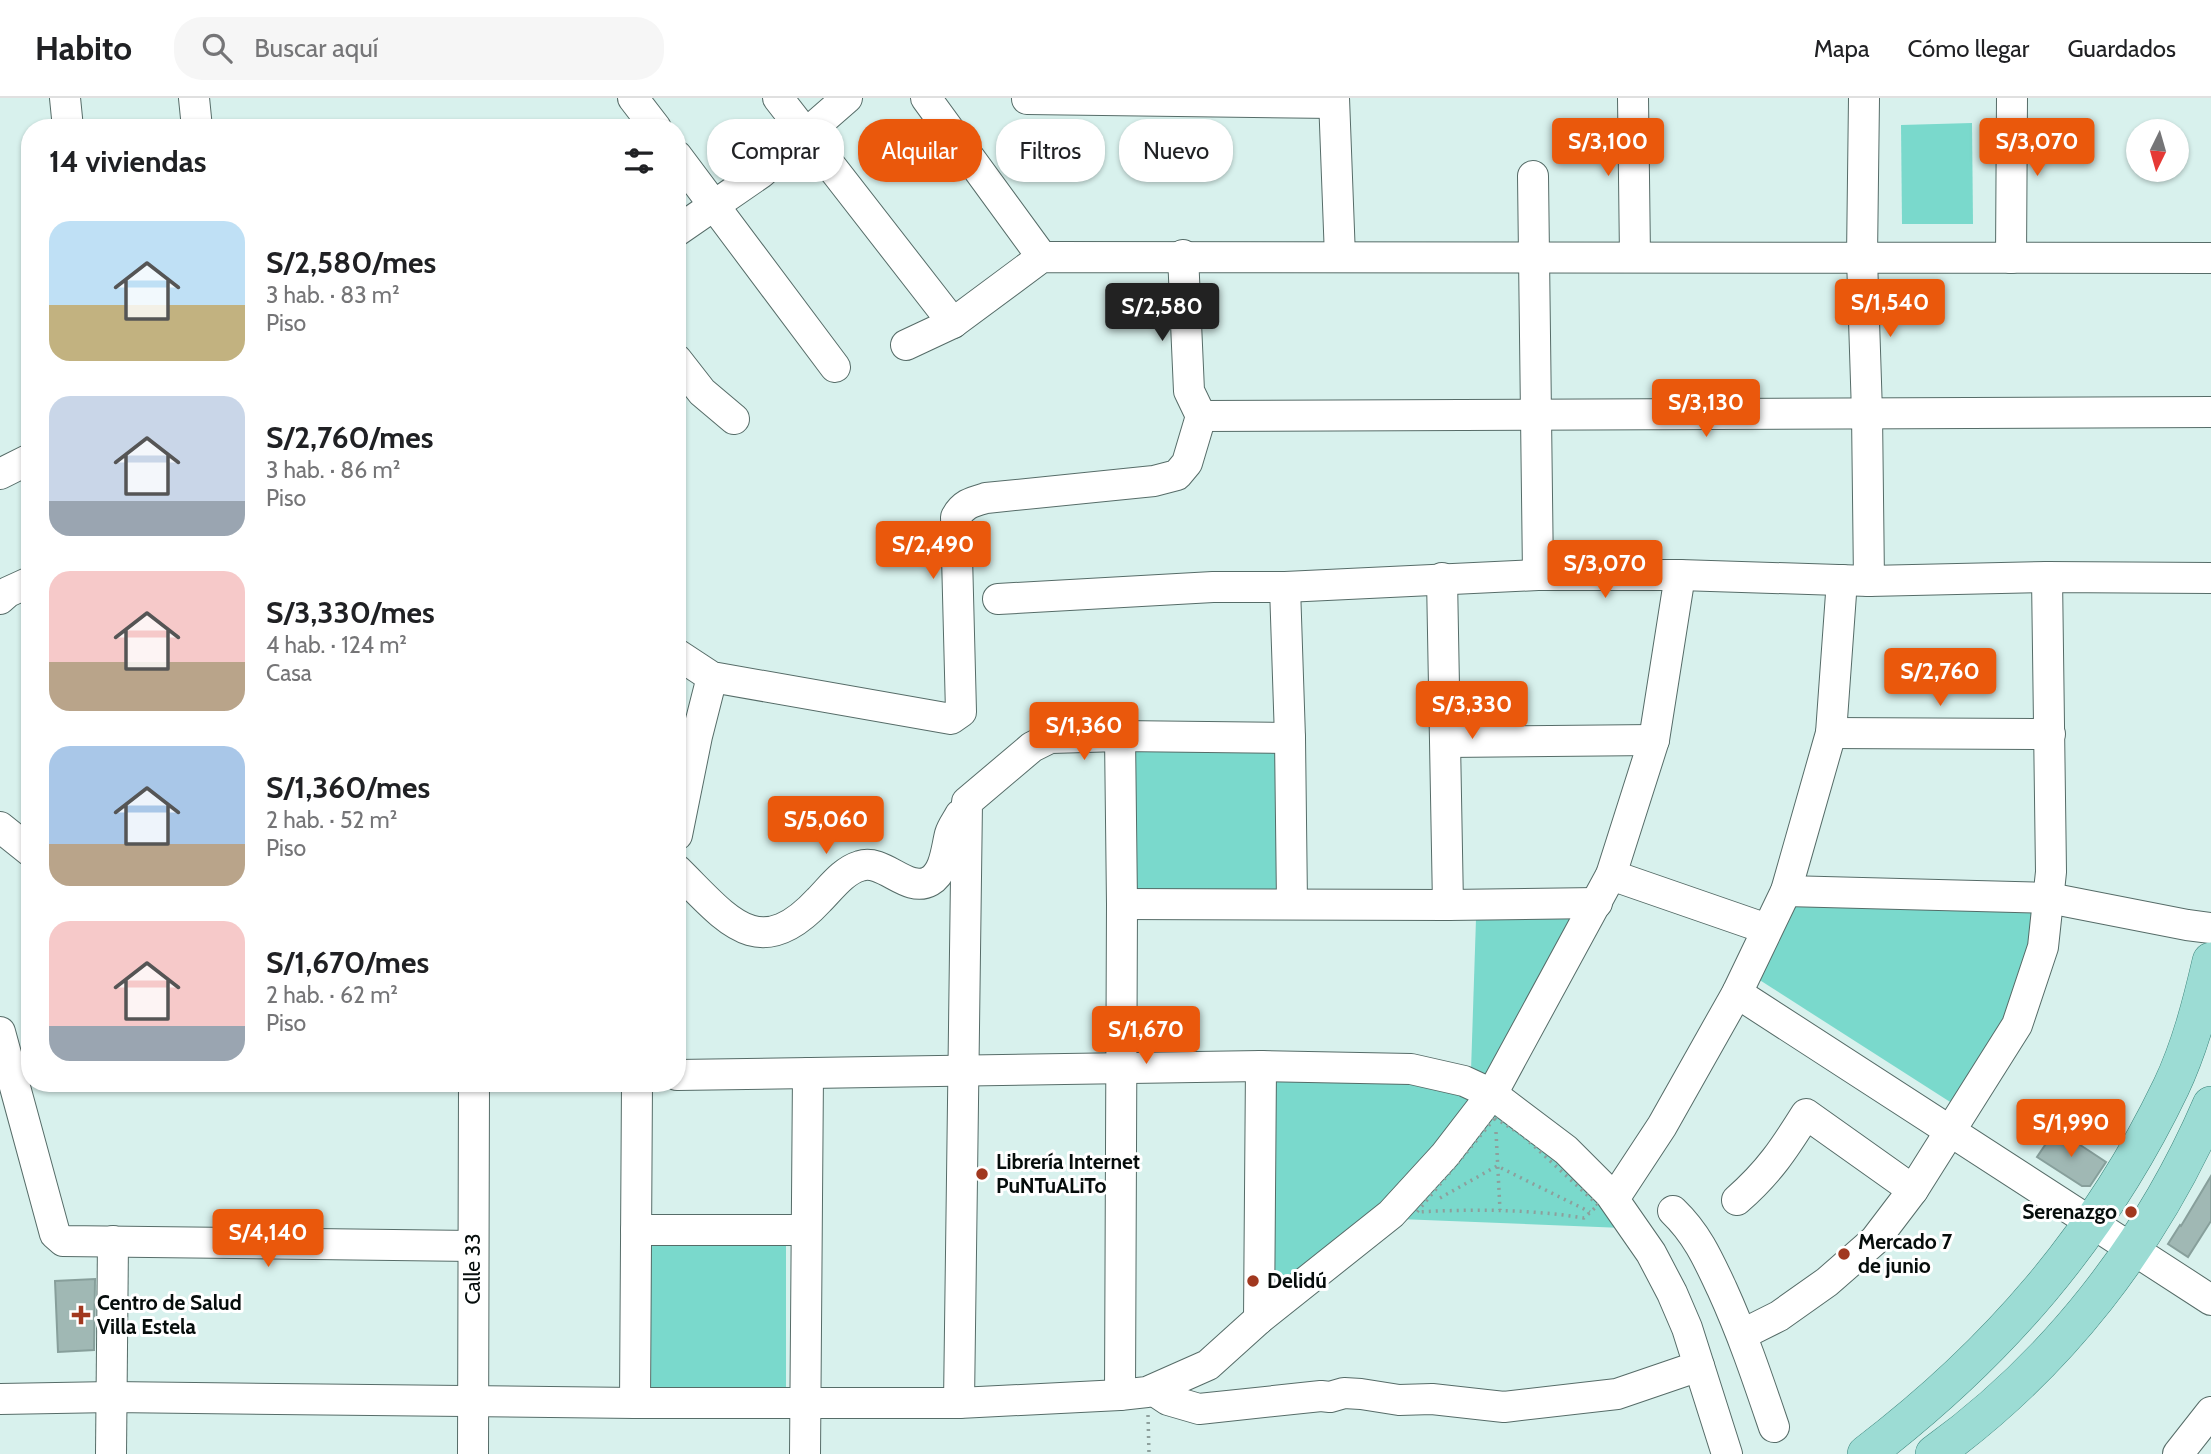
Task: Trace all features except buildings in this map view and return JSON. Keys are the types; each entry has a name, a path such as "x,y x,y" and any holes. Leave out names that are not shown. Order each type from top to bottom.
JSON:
{"main road":[{"path":"1866,1454 1977,1360 2044,1288 2093,1223 2172,1086 2199,1013 2211,961"},
{"path":"1934,1454 2005,1397 2082,1318 2133,1251 2170,1191 2211,1105"}],"street":[{"path":"65,98 67,119"},
{"path":"194,98 196,119"},
{"path":"634,98 649,119"},
{"path":"779,98 795,119"},
{"path":"823,119 847,98"},
{"path":"926,98 1042,257"},
{"path":"1633,98 1635,257"},
{"path":"1602,1205 1662,1126 1737,993 1786,891 1831,733 1856,580 1867,413 1863,258 1864,98"},
{"path":"2011,258 2012,98"},
{"path":"1027,99 1334,100 1340,257"},
{"path":"686,168 835,367"},
{"path":"1533,176 1538,575"},
{"path":"686,225 748,182"},
{"path":"843,182 953,323"},
{"path":"686,660 712,677 951,719 961,712 956,517 960,508 969,502 986,498 1154,481 1177,475 1187,463 1201,416 1189,391 1184,255"},
{"path":"906,345 953,323 1042,257 1184,255 2211,258"},
{"path":"686,372 702,392 734,419"},
{"path":"1201,416 2211,412"},
{"path":"0,474 21,464"},
{"path":"998,599 1213,587 1285,587 1538,575 1680,575 1856,580 2211,578"},
{"path":"0,1399 112,1397 472,1402 959,1403 1140,1392 1208,1365 1259,1319 1391,1214 1416,1206 1445,1155 1494,1106 1611,875 1654,740 1680,575"},
{"path":"1743,1334 1779,1316 1826,1282 1875,1240 1913,1190 1952,1131 2017,1025 2043,947 2049,898 2047,577"},
{"path":"1442,578 1448,905"},
{"path":"0,599 21,586"},
{"path":"1285,587 1292,903"},
{"path":"686,790 712,677"},
{"path":"1831,733 2050,734"},
{"path":"1120,736 1121,1068 1140,1392"},
{"path":"686,879 738,927 763,934 789,927 808,912 841,876 861,865 883,867 909,882 927,883 938,875 951,830 967,802 1032,747 1050,738 1290,738"},
{"path":"1446,742 1654,740"},
{"path":"959,1403 967,802"},
{"path":"0,827 21,844"},
{"path":"1611,875 1767,929"},
{"path":"1786,891 2049,898 2211,928"},
{"path":"1122,904 1597,903"},
{"path":"1737,993 2211,1300"},
{"path":"0,1032 55,1234 63,1241 473,1246"},
{"path":"1259,1319 1261,1066"},
{"path":"686,1075 1261,1066 1411,1069 1464,1081 1494,1106 1566,1150 1602,1205 1651,1253 1687,1328 1727,1454"},
{"path":"805,1454 808,1073"},
{"name":"Calle 33","path":"472,1454 474,1092"},
{"path":"635,1403 636,1092"},
{"path":"1737,1200 1761,1179 1806,1114 1913,1190"},
{"path":"1673,1211 1689,1226 1705,1252 1743,1334 1774,1427"},
{"path":"636,1230 806,1230"},
{"path":"111,1454 113,1241"},
{"path":"1140,1392 1199,1409 1329,1397 1344,1393 1399,1400 1432,1399 1504,1407 1617,1394 1699,1366"},
{"path":"2178,1454 2211,1412"}],"path":[{"path":"1494,1106 1500,1210"},
{"path":"1494,1106 1598,1205 1602,1205"},
{"path":"1416,1206 1494,1106"},
{"path":"1497,1166 1602,1205"},
{"path":"1440,1199 1497,1166"},
{"path":"1416,1206 1548,1212 1584,1218 1602,1205"},
{"path":"1140,1392 1149,1454"}],"green space":[{"path":"1972,123 1973,224 1902,224 1901,125"},
{"path":"1279,749 1281,890 1133,892 1131,752"},
{"path":"1792,904 2039,912 2000,1042 1958,1107 1758,979"},
{"path":"1581,917 1487,1076 1471,1071 1476,919"},
{"path":"1408,1081 1474,1098 1415,1171 1339,1245 1264,1308 1264,1082"},
{"path":"1499,1110 1567,1167 1623,1228 1399,1219"},
{"path":"640,1242 786,1242 786,1394 643,1390"}],"place":[{"name":"Librería Internet PuNTuALiTo","path":"982,1174"},
{"name":"Serenazgo","path":"2131,1212"},
{"name":"Mercado 7 de junio","path":"1844,1254"},
{"name":"Delidú","path":"1253,1281"},
{"name":"Centro de Salud Villa Estela","path":"81,1315"}]}
